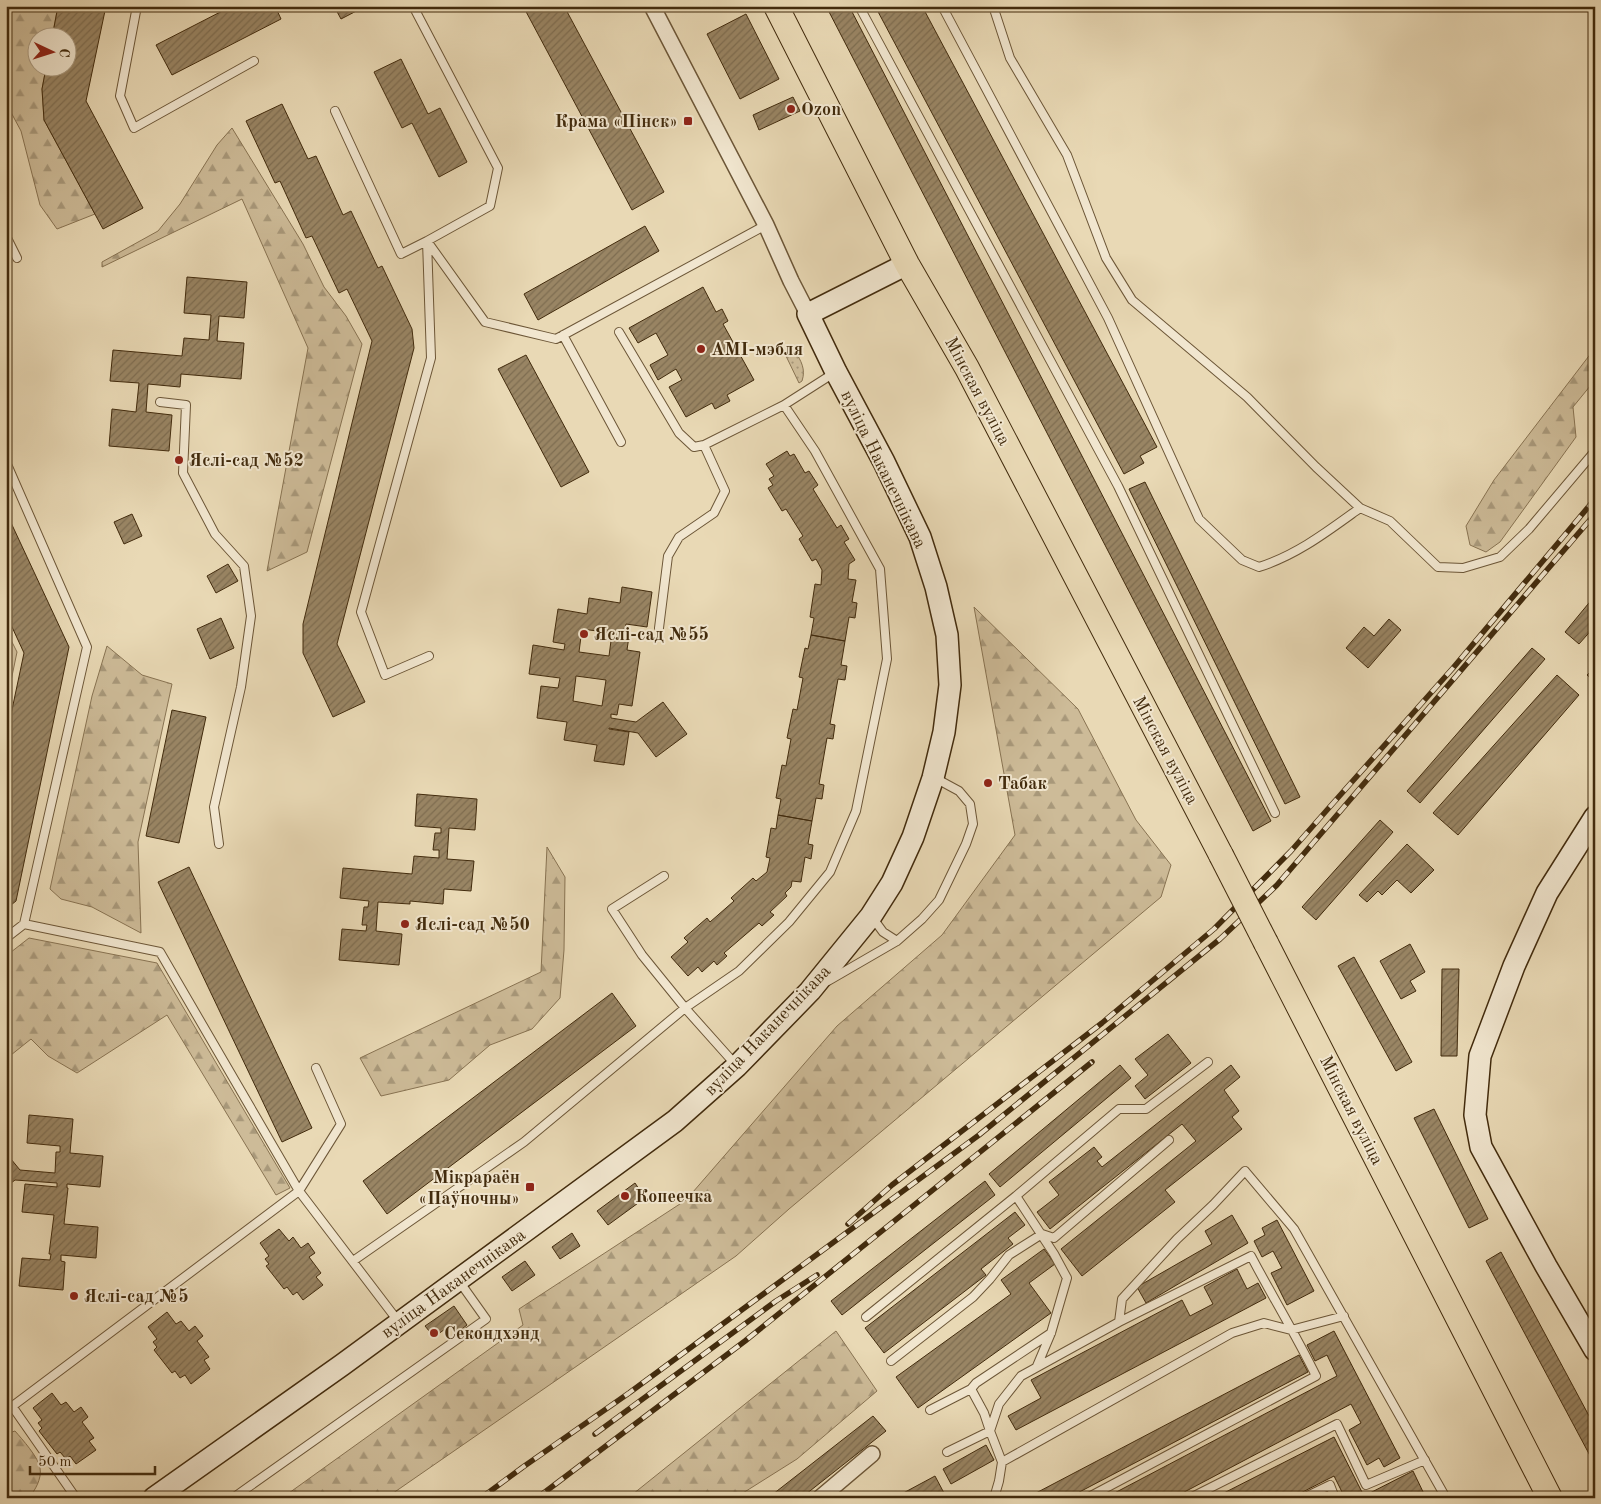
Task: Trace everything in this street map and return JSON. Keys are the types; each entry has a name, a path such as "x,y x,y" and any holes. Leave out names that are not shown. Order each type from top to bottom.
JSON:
{"main road":[{"name":"Мінская вуліца","path":"776,6 907,264 967,368 1221,855 1550,1498"},
{"path":"808,314 907,264"},
{"name":"вуліца Наканечнікава","path":"154,1498 342,1366 675,1121 737,1066 810,991 871,916 892,883 910,844 933,778 944,732 950,685 947,635 936,587 920,537 808,314"},
{"path":"1595,818 1547,893 1514,966 1480,1056 1475,1115 1481,1147 1546,1266 1595,1350"}],"street":[{"name":"вуліца Наканечнікава","path":"652,6 766,225 791,282 808,314"},
{"path":"820,1498 872,1454"}],"lane":[{"path":"136,6 120,96 134,128 254,61"},
{"path":"335,111 401,254 490,206 498,168 413,6"},
{"path":"859,6 1118,486 1275,813"},
{"path":"942,6 1108,318 1200,519 1242,560 1258,567 1275,562 1308,545 1360,508"},
{"path":"993,6 1010,58 1067,155 1106,258 1132,300 1247,397 1316,467 1360,508 1390,521 1438,567 1463,568 1500,558 1529,528 1595,451"},
{"path":"427,241 485,322 556,339 766,225"},
{"path":"6,236 17,258"},
{"path":"427,241 431,358 361,612 385,675 429,656"},
{"path":"619,332 679,433 694,447 704,445 784,405 836,372"},
{"path":"563,335 621,442"},
{"path":"160,402 186,405 183,473 215,534 244,566 251,616 241,687 214,806 219,844"},
{"path":"352,1261 524,1142 685,1008 739,971 789,922 830,872 856,811 887,659 880,569 815,451 784,405"},
{"path":"659,628 668,556 680,537 714,513 725,491 704,445"},
{"path":"6,462 87,647 24,924 6,938"},
{"path":"810,991 897,941 922,919 938,900 966,844 973,824 970,804 959,791 933,778"},
{"path":"664,876 612,909 642,954 685,1008 737,1066"},
{"path":"871,916 883,932 897,941"},
{"path":"24,924 160,952 299,1191 399,1323"},
{"path":"866,1317 1016,1196 1119,1109 1146,1109 1208,1062"},
{"path":"76,1498 9,1409 299,1191 341,1124 316,1068"},
{"path":"1042,1234 1054,1238 1169,1140"},
{"path":"1119,1322 1122,1299 1177,1239 1245,1171 1294,1229 1446,1498"},
{"path":"1016,1196 1042,1234 1067,1278 1050,1333 1037,1366"},
{"path":"891,1361 973,1297 1009,1255 1042,1234"},
{"path":"947,1452 990,1431 999,1404 1021,1376 1119,1322 1251,1256 1316,1376 1087,1498"},
{"path":"233,1498 486,1319 458,1279"},
{"path":"1002,1462 1232,1333 1264,1323 1291,1330 1344,1316"},
{"path":"930,1410 971,1389 976,1383 1050,1333"},
{"path":"971,1389 984,1413 1002,1462 994,1498"},
{"path":"1190,1498 1337,1424 1366,1485 1425,1460"},
{"path":"1303,1498 1330,1485 1335,1498"}],"green space":[{"path":"6,6 58,6 54,28 28,28 28,78 44,78 42,89 44,120 95,214 57,229 40,205 21,131 6,103"},
{"path":"232,128 303,244 324,287 346,316 362,344 307,552 267,571 308,348 242,199 102,267 102,262 158,231 180,204 217,145"},
{"path":"1595,348 1595,380 1573,407 1576,437 1500,542 1486,552 1470,545 1466,526 1494,480"},
{"path":"795,351 803,369 802,381 799,383 786,356"},
{"path":"974,607 1078,709 1136,820 1171,865 1161,897 789,1209 736,1256 386,1498 282,1498 523,1325 519,1309 686,1200 837,1026 942,935 1015,835"},
{"path":"6,630 17,652 6,705"},
{"path":"107,646 142,675 172,684 138,842 141,933 92,907 61,899 50,889 92,696"},
{"path":"547,847 565,877 564,950 560,998 532,1029 490,1045 449,1080 381,1096 360,1058 541,972"},
{"path":"29,938 157,963 290,1188 276,1195 167,1015 77,1073 48,1056 31,1039 6,1059 6,956"},
{"path":"836,1331 877,1391 797,1459 735,1498 628,1498"},
{"path":"15,1431 33,1454 40,1468 39,1480 29,1498 6,1498 6,1434"}],"building":[{"path":"58,6 106,6 86,101 143,208 103,229 44,120 42,89 44,78 78,78 78,28 54,28"},
{"path":"232,6 275,6 281,19 172,75 156,45"},
{"path":"334,6 366,6 341,19"},
{"path":"523,6 564,6 664,192 632,210"},
{"path":"826,6 849,6 1271,821 1253,831"},
{"path":"875,6 922,6 1157,447 1140,456 1144,463 1124,474"},
{"path":"746,14 779,79 740,99 707,34"},
{"path":"401,59 428,114 440,108 467,162 439,177 412,123 402,128 374,72"},
{"path":"793,97 800,111 759,130 753,115"},
{"path":"282,104 308,159 316,156 343,215 351,211 378,268 382,266 412,329 414,348 337,644 365,702 333,717 303,653 303,624 372,341 347,289 339,293 312,236 306,238 280,181 275,183 246,121"},
{"path":"645,226 659,251 538,320 524,294"},
{"path":"187,277 247,282 244,318 219,316 217,341 244,343 241,379 181,374 180,387 148,384 146,412 172,415 169,451 109,446 112,409 136,412 139,383 110,381 113,350 182,356 184,338 209,340 211,315 184,313"},
{"name":"AMI-мэбля","path":"703,287 716,312 722,309 728,321 723,324 754,380 727,395 730,401 715,409 712,403 686,417 669,387 682,380 676,369 658,380 650,365 668,355 656,333 638,343 629,328"},
{"path":"526,355 589,472 561,487 498,369"},
{"path":"787,451 790,456 794,454 805,473 809,471 818,485 813,489 837,528 841,525 849,539 844,542 855,560 849,564 848,579 856,580 852,602 857,603 855,618 849,617 845,641 811,635 814,618 810,617 815,584 821,585 822,570 816,559 812,561 799,539 803,536 786,509 782,511 768,488 773,485 769,479 774,476 766,464"},
{"path":"1145,482 1300,797 1285,804 1129,489"},
{"path":"6,512 69,647 16,901 6,909 6,738 24,653 6,614"},
{"path":"132,514 142,536 124,544 114,522"},
{"path":"228,564 238,581 216,593 207,576"},
{"path":"622,587 652,592 647,627 626,624 624,635 629,636 627,650 640,652 632,706 619,704 617,715 611,714 611,718 636,722 663,702 687,734 656,757 638,733 609,728 629,732 624,765 594,761 597,745 564,740 567,722 537,718 541,686 558,688 560,678 529,674 533,645 564,650 565,644 553,642 558,609 587,614 589,598 620,603","holes":["582,629 612,633 609,656 579,652","576,676 606,680 602,706 573,701"]},
{"path":"1593,598 1595,599 1595,626 1579,644 1565,632"},
{"path":"221,618 234,648 210,659 197,629"},
{"path":"1389,619 1401,630 1368,668 1346,648 1364,627 1374,636"},
{"path":"811,635 845,641 841,665 847,666 845,680 838,679 830,724 835,725 833,739 827,738 819,784 824,785 822,799 816,798 812,821 778,815 781,799 776,798 782,765 786,766 791,739 787,738 793,709 797,710 803,678 799,677 805,648 808,649"},
{"path":"1532,648 1545,659 1420,803 1407,791"},
{"path":"1595,667 1595,682 1587,675"},
{"path":"1557,675 1579,695 1458,835 1433,813"},
{"path":"172,710 206,717 179,843 146,836"},
{"path":"417,794 477,799 475,830 449,828 447,859 474,861 471,891 444,889 443,904 410,901 410,904 378,902 376,931 402,934 399,965 339,960 342,929 366,931 367,925 362,925 364,907 368,907 369,901 340,898 343,868 412,874 414,856 439,858 439,850 433,850 435,833 441,833 441,828 415,826"},
{"path":"778,815 812,821 808,844 813,845 811,859 805,857 801,882 792,881 791,887 785,893 787,896 770,912 774,915 762,926 759,923 724,953 727,956 717,965 714,961 702,972 698,967 688,976 671,957 688,942 684,938 707,918 710,922 734,901 731,898 753,878 756,881 767,872 770,858 766,857 771,828 776,829"},
{"path":"1380,820 1393,832 1316,920 1302,907"},
{"path":"1407,844 1434,870 1411,893 1397,880 1382,895 1378,891 1367,902 1359,895"},
{"path":"189,867 312,1128 282,1142 158,882"},
{"path":"1410,944 1425,972 1410,981 1416,991 1401,999 1380,961"},
{"path":"1354,957 1412,1062 1396,1071 1338,966"},
{"path":"1442,969 1459,969 1457,1056 1441,1056"},
{"path":"612,993 636,1026 387,1214 363,1181"},
{"path":"1168,1034 1191,1063 1145,1099 1135,1086 1148,1075 1135,1059"},
{"path":"1120,1065 1131,1078 1000,1187 989,1174"},
{"path":"1231,1065 1240,1077 1224,1090 1239,1111 1232,1117 1242,1129 1165,1190 1175,1202 1082,1276 1061,1249 1196,1141 1182,1124 1050,1229 1037,1212 1059,1195 1049,1182 1094,1147 1102,1157 1097,1161 1102,1167"},
{"path":"1434,1109 1488,1219 1469,1228 1414,1118"},
{"name":"Яслі-сад №5","path":"29,1115 73,1119 70,1153 103,1156 100,1187 67,1184 64,1224 98,1227 96,1258 61,1255 61,1261 65,1262 63,1290 19,1286 22,1258 50,1260 51,1254 49,1254 54,1215 22,1212 25,1184 57,1187 57,1183 15,1180 6,1187 6,1153 20,1170 55,1173 56,1152 60,1152 60,1146 27,1143"},
{"path":"985,1181 995,1195 842,1315 831,1301"},
{"path":"635,1183 645,1198 608,1225 597,1211"},
{"path":"1015,1212 1025,1225 1008,1238 1013,1244 981,1269 986,1275 884,1353 865,1328"},
{"path":"1232,1215 1248,1243 1146,1303 1137,1287 1212,1244 1205,1231"},
{"path":"1277,1220 1314,1291 1287,1305 1271,1273 1282,1268 1273,1251 1262,1257 1254,1241 1265,1235 1262,1228"},
{"path":"279,1229 289,1241 293,1237 301,1248 308,1243 315,1253 309,1257 321,1273 316,1277 323,1285 303,1300 297,1292 293,1295 287,1287 284,1289 266,1266 269,1264 265,1259 269,1256 260,1243"},
{"path":"572,1233 580,1246 560,1259 552,1247"},
{"path":"1044,1249 1055,1264 1029,1283 1051,1313 918,1408 896,1377 1011,1294 1001,1280"},
{"path":"1501,1252 1595,1427 1595,1465 1486,1261"},
{"path":"525,1261 535,1275 512,1291 502,1277"},
{"path":"1237,1269 1247,1289 1258,1283 1266,1298 1016,1430 1008,1416 1041,1398 1031,1380 1182,1300 1190,1316 1213,1304 1204,1287"},
{"path":"454,1306 467,1325 458,1332 452,1324 434,1337 425,1326"},
{"path":"167,1312 176,1324 181,1321 189,1331 195,1326 203,1336 197,1341 209,1357 204,1360 210,1369 191,1384 185,1375 180,1378 175,1371 172,1373 154,1350 157,1347 153,1342 157,1339 148,1327"},
{"path":"1334,1331 1400,1458 1384,1467 1379,1458 1367,1465 1349,1430 1361,1423 1351,1404 1173,1498 1105,1498 1337,1376 1327,1355 1315,1361 1307,1345"},
{"path":"1299,1355 1308,1372 1068,1498 1039,1498 1036,1493"},
{"path":"52,1393 61,1405 66,1402 74,1412 81,1407 88,1417 82,1422 94,1438 89,1441 96,1450 76,1464 70,1456 66,1459 60,1452 57,1454 39,1431 42,1428 38,1423 42,1420 33,1408"},
{"path":"873,1416 886,1431 801,1498 768,1498"},
{"path":"1334,1437 1364,1496 1413,1471 1426,1498 1345,1498 1334,1476 1291,1498 1214,1498"},
{"path":"986,1445 994,1460 951,1484 943,1469"},
{"path":"935,1476 944,1493 936,1498 894,1498"}],"railway":[{"path":"848,1224 892,1185 1102,1023 1214,929 1291,851 1453,668 1595,499"},
{"path":"481,1498 629,1393 979,1135 1220,939 1277,885 1595,514"},
{"path":"537,1498 745,1341 1092,1062"},
{"path":"595,1434 776,1301 817,1275"}],"place":[{"name":"Ozon","path":"791,109"},
{"name":"Крама «Пінск»","path":"688,121"},
{"name":"AMI-мэбля","path":"701,349"},
{"name":"Яслі-сад №52","path":"179,460"},
{"name":"Яслі-сад №55","path":"584,634"},
{"name":"Табак","path":"988,783"},
{"name":"Яслі-сад №50","path":"405,924"},
{"name":"Мікрараён «Паўночны»","path":"530,1187"},
{"name":"Копеечка","path":"625,1196"},
{"name":"Яслі-сад №5","path":"74,1296"},
{"name":"Секондхэнд","path":"434,1333"}]}
